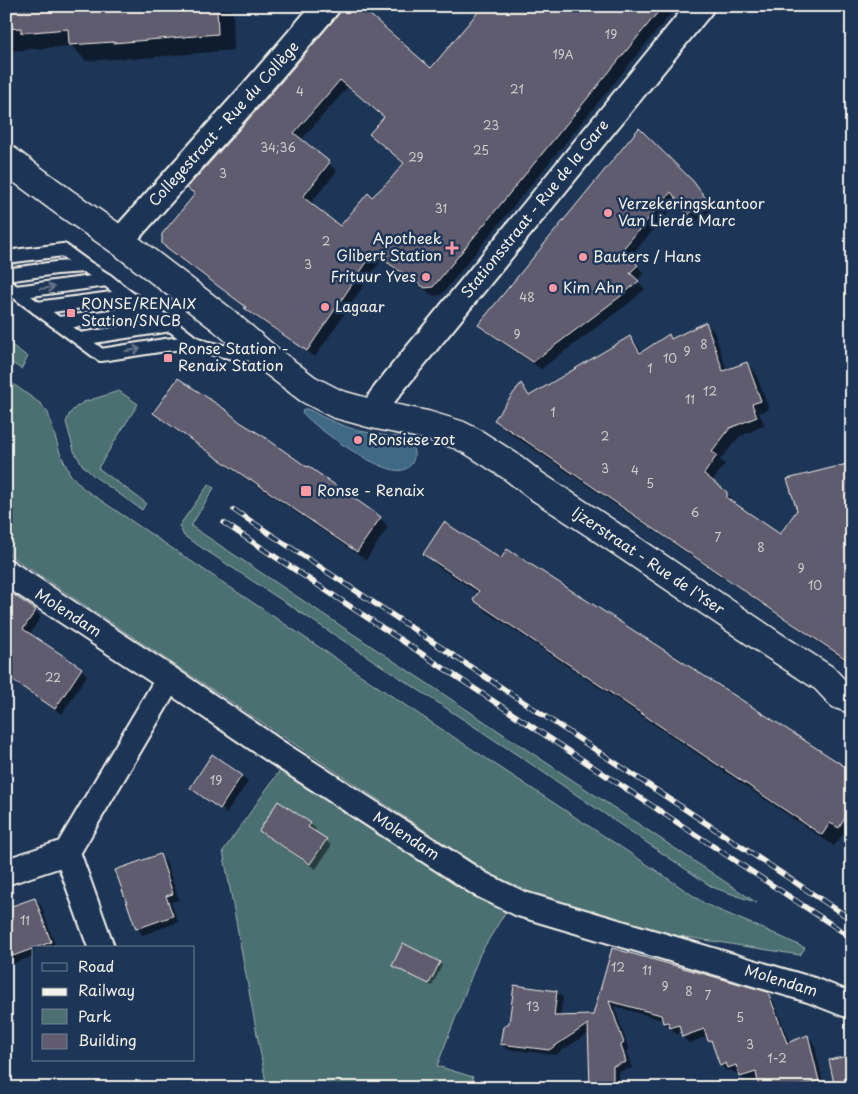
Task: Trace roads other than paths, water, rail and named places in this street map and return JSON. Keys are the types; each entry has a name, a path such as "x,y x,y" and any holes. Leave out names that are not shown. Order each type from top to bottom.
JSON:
{"street":[{"name":"Collegestraat - Rue du Collège","path":"120,241 327,6"},
{"name":"Stationsstraat - Rue de la Gare","path":"372,414 395,381 701,6"},
{"name":"Ijzerstraat - Rue de l'Yser","path":"7,162 120,241 223,320 308,389 337,404 372,414 426,425 459,435 473,442 824,678 840,695 852,699"},
{"name":"Molendam","path":"6,572 278,753 480,884 521,904 811,990 852,1006"},
{"name":"Ijzerstraat - Rue de l'Yser","path":"824,678 852,684"},
{"path":"6,872 67,852 169,679"},
{"path":"67,852 101,946"}],"lane":[{"path":"6,257 63,250 193,342 205,347 233,353 265,356"},
{"path":"6,275 85,266"},
{"path":"11,289 107,280"},
{"path":"11,289 101,355 193,342"},
{"path":"38,308 127,296"},
{"path":"58,324 149,311"},
{"path":"80,339 171,325"}],"water":[{"path":"304,409 311,410 329,420 353,429 407,440 413,449 414,459 403,470 394,470 381,466 366,459 320,429 302,412"}],"railway":[{"path":"234,510 852,920"},
{"path":"224,523 852,938"}],"place":[{"name":"Verzekeringskantoor Van Lierde Marc","path":"608,213"},
{"name":"Apotheek Glibert Station","path":"452,248"},
{"name":"Bauters / Hans","path":"583,257"},
{"name":"Frituur Yves","path":"426,277"},
{"name":"Kim Ahn","path":"553,288"},
{"name":"Lagaar","path":"325,307"},
{"name":"RONSE/RENAIX Station/SNCB","path":"71,313"},
{"name":"Ronse Station - Renaix Station","path":"168,358"},
{"name":"Ronsiese zot","path":"358,440"},
{"name":"Ronse - Renaix","path":"306,491"}]}
